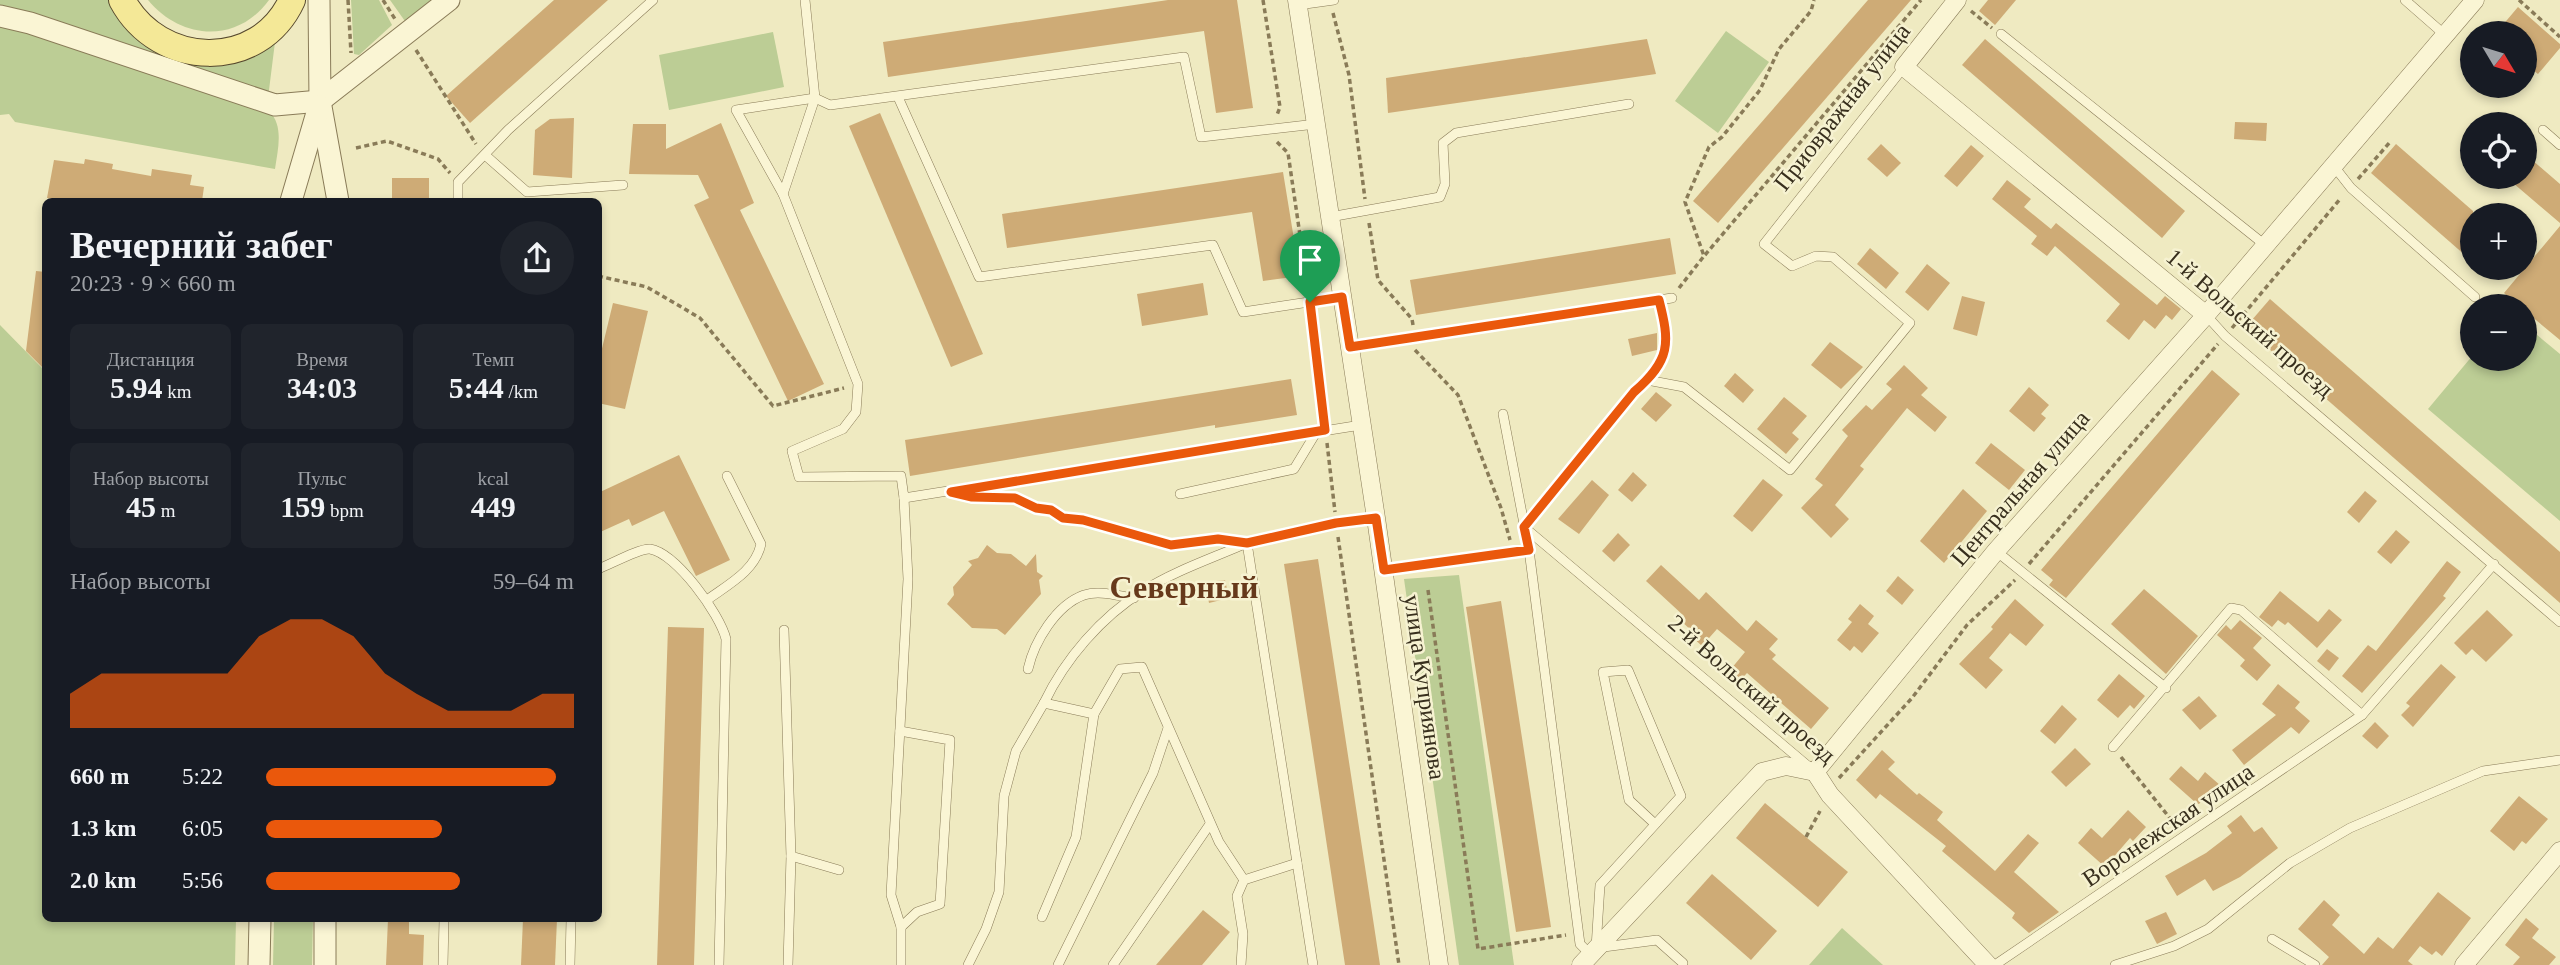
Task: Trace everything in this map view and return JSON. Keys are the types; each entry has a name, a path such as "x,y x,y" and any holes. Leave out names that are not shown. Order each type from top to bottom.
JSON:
{"main road":[{"path":"122,0 132,17 156,40 198,53 243,47 280,24 292,0"}],"street":[{"path":"318,0 320,100 337,198"},
{"path":"0,16 30,23 275,105 320,100 449,0"},
{"name":"Приовражная улица","path":"1904,66 1957,0"},
{"name":"Центральная улица","path":"1815,772 1996,551 2206,314 2475,0"},
{"name":"улица Куприянова","path":"1297,3 1384,570 1439,965"},
{"name":"1-й Вольский проезд","path":"1904,66 2206,314"},
{"path":"292,198 320,100"},
{"path":"1589,956 1762,772 1786,766 1815,772"},
{"name":"2-й Вольский проезд","path":"1815,772 1829,792 1988,965"},
{"path":"2471,963 2560,851"},
{"path":"259,965 260,922"},
{"path":"325,922 325,965"}],"lane":[{"path":"458,198 458,183 485,155 653,0"},
{"path":"783,194 815,98 805,0"},
{"path":"2405,0 2445,35"},
{"path":"1297,3 1332,1"},
{"path":"2001,34 2265,245"},
{"path":"901,965 901,927 891,894 908,579 901,476 799,477 792,451 843,429 856,412 858,384 783,194 736,110 815,98 830,105 898,97 1184,57 1201,136 1316,124"},
{"name":"Приовражная улица","path":"1647,380 1684,387 1790,470 1910,323 1833,257 1816,256 1792,266 1764,244 1904,66"},
{"path":"898,97 979,278 1213,245 1243,312 1342,297"},
{"path":"1330,217 1440,197 1445,184 1443,143 1456,133 1629,104"},
{"path":"2543,130 2560,145"},
{"path":"485,155 528,196 623,185"},
{"path":"2333,164 2351,188 2472,294"},
{"path":"1350,347 1672,298"},
{"path":"1524,527 1660,364 1668,338 1659,300"},
{"name":"1-й Вольский проезд","path":"2206,314 2225,336 2560,622"},
{"path":"1503,414 1529,550 1580,944 1589,956"},
{"path":"904,498 1361,425"},
{"path":"1180,494 1294,468 1321,430"},
{"path":"707,600 749,569 758,558 761,544 727,476"},
{"path":"968,965 986,929 999,892 1004,796 1016,751 1060,670 1111,616 1143,590 1247,543 1336,523 1376,518"},
{"name":"2-й Вольский проезд","path":"1524,527 1815,772"},
{"path":"1247,543 1313,965"},
{"path":"602,567 646,548 662,553 707,600 722,621 726,639 719,965"},
{"path":"1384,570 1529,550"},
{"path":"1996,551 2166,688"},
{"name":"Воронежская улица","path":"1995,965 2362,715 2494,564"},
{"path":"1028,669 1031,656 1047,628 1070,602 1086,594 1104,593 1134,598"},
{"path":"2113,747 2166,688 2231,608 2241,610 2362,715"},
{"path":"784,630 792,856 788,965"},
{"path":"1042,917 1076,837 1094,714 1120,669 1142,667 1210,824 1244,880"},
{"path":"1589,956 1600,885 1681,796 1628,670 1603,672 1629,800 1655,824"},
{"path":"1044,703 1094,714"},
{"path":"1058,965 1153,773 1168,728"},
{"path":"900,731 950,740 940,904 917,912 901,927"},
{"path":"2115,965 2174,946 2207,929 2290,863 2350,828 2483,771 2560,760"},
{"path":"1113,965 1210,824"},
{"path":"792,856 839,870"},
{"path":"1241,965 1243,934 1237,896 1244,880 1297,863"},
{"path":"443,965 444,922"},
{"path":"570,965 571,922"},
{"path":"2272,939 2315,965"},
{"path":"1589,956 1657,940 1683,963"}],"path":[{"path":"348,0 351,62"},
{"path":"383,0 399,25"},
{"path":"1263,0 1280,107 1273,127 1275,140 1288,153 1310,302 1321,430 1399,965"},
{"path":"1704,256 1685,202 1709,148 1722,137 1760,90 1779,49 1811,11 1814,0"},
{"path":"1672,298 1704,256 1921,0"},
{"path":"2519,0 2560,37"},
{"path":"1332,1 1349,75 1366,211 1378,280 1412,318 1416,353 1458,395 1502,508 1512,551"},
{"path":"1975,15 1992,27"},
{"path":"411,43 461,124 485,155"},
{"path":"356,148 387,141 438,159 458,183"},
{"path":"1806,837 1829,792 1912,698 1967,625 1998,599 2022,572 2390,142"},
{"path":"602,277 647,287 700,318 773,406 858,384"},
{"path":"998,498 1015,498 1036,508 1051,510 1063,518 1083,520 1171,545 1218,539 1247,543"},
{"path":"1326,541 1339,539"},
{"path":"1428,590 1478,949 1566,934"},
{"path":"2113,747 2185,838"}],"green space":[{"path":"0,0 109,0 135,38 164,57 182,62 246,58 275,42 268,98 0,6"},
{"path":"148,0 269,0 256,14 241,24 209,32 176,23"},
{"path":"351,0 379,0 392,25 359,55 354,54"},
{"path":"390,0 436,0 407,24"},
{"path":"0,26 27,30 269,111 278,130 275,169 15,122 9,114 0,115"},
{"path":"1726,31 1769,62 1718,133 1675,101"},
{"path":"773,32 784,87 669,110 659,55"},
{"path":"0,325 42,368 42,922 236,922 235,965 0,965"},
{"path":"2537,335 2560,354 2560,521 2428,409 2460,371 2537,371"},
{"path":"1459,575 1514,965 1459,965 1404,579"},
{"path":"274,922 313,922 312,965 273,965"},
{"path":"1842,928 1883,965 1809,965"}],"building":[{"path":"554,0 608,0 470,123 446,96"},
{"path":"1168,0 1237,0 1253,108 1216,113 1204,31 888,77 883,42"},
{"path":"1868,0 1911,0 1718,223 1693,201"},
{"path":"1988,0 2016,0 1995,25 1979,11"},
{"path":"2518,7 2534,21 2506,21"},
{"path":"2538,25 2560,44 2560,48 2538,74"},
{"path":"1647,39 1656,74 1388,113 1386,78"},
{"path":"1985,39 2185,211 2162,238 1962,65"},
{"path":"880,113 983,354 951,367 849,126"},
{"path":"574,118 572,178 533,175 535,130 550,119"},
{"path":"2235,122 2267,123 2266,141 2234,139"},
{"path":"721,123 754,203 740,210 824,384 788,401 694,205 709,198 698,175 629,174 633,124 666,124 666,149"},
{"path":"1881,144 1901,163 1887,177 1867,159"},
{"path":"2396,144 2464,203 2460,203 2460,251 2371,173"},
{"path":"1971,145 1984,156 1957,187 1944,176"},
{"path":"85,159 113,164 112,169 151,176 152,169 192,175 190,185 204,187 202,198 47,198 54,160 84,164"},
{"path":"2537,164 2560,184 2560,223 2520,189 2537,189"},
{"path":"1283,172 1300,276 1263,281 1252,212 1007,248 1002,214"},
{"path":"392,178 429,178 429,198 392,198"},
{"path":"2007,180 2031,199 2024,207 2051,229 2056,223 2157,305 2165,296 2181,309 2172,320 2166,315 2155,329 2144,320 2129,340 2106,321 2120,304 2055,246 2047,256 2031,244 2037,236 1992,199"},
{"path":"2560,226 2560,340 2537,321 2537,294 2504,293 2515,280 2537,280 2537,254"},
{"path":"1670,238 1676,274 1416,315 1410,280"},
{"path":"1870,248 1899,273 1886,289 1857,264"},
{"path":"1927,264 1950,283 1928,311 1905,292"},
{"path":"36,271 42,272 42,367 26,351"},
{"path":"1203,283 1208,315 1142,326 1137,294"},
{"path":"1962,296 1985,302 1977,336 1953,329"},
{"path":"2270,299 2560,552 2560,603 2245,328"},
{"path":"613,303 648,311 625,409 602,404 602,348"},
{"path":"1657,333 1657,350 1632,356 1628,339"},
{"path":"1830,342 1863,367 1841,389 1811,365"},
{"path":"1904,365 1928,388 1921,395 1947,417 1935,432 1907,408 1860,466 1864,469 1835,505 1849,519 1831,538 1801,508 1823,485 1815,479 1848,436 1842,430 1866,405 1872,410 1892,389 1886,384"},
{"path":"2212,370 2240,394 2066,598 2049,585 2053,580 2041,570"},
{"path":"1735,373 1754,390 1743,403 1724,386"},
{"path":"1291,379 1297,415 1215,428 1215,425 910,476 905,440"},
{"path":"2029,387 2049,405 2041,414 2046,418 2034,432 2009,411"},
{"path":"1656,392 1672,405 1656,422 1641,409"},
{"path":"1784,397 1807,416 1792,433 1799,439 1786,454 1757,429"},
{"path":"1991,443 2025,470 2009,490 1975,463"},
{"path":"679,455 730,560 696,576 664,511 632,526 629,519 602,531 602,491"},
{"path":"1633,472 1647,485 1632,502 1618,490"},
{"path":"1763,479 1783,495 1752,532 1733,516"},
{"path":"1592,480 1609,495 1579,534 1558,519"},
{"path":"1963,489 1987,511 1944,563 1920,541"},
{"path":"2365,491 2377,501 2359,523 2347,512"},
{"path":"2396,530 2410,542 2391,564 2377,552"},
{"path":"1618,533 1630,545 1614,562 1602,551"},
{"path":"987,545 997,553 1011,554 1026,566 1036,554 1037,572 1043,576 1039,580 1041,594 1005,635 997,629 972,628 947,604 954,595 953,587 972,565 968,561 978,558"},
{"path":"1318,559 1380,965 1345,965 1284,564"},
{"path":"2447,561 2461,572 2443,596 2446,598 2362,693 2342,676 2368,645 2376,651"},
{"path":"1661,565 1699,600 1706,592 1747,631 1756,620 1778,639 1769,649 1776,655 1772,659 1829,708 1811,729 1747,673 1737,684 1726,675 1745,652 1717,629 1702,646 1690,635 1693,632 1680,620 1684,616 1646,581"},
{"path":"1898,576 1914,590 1902,605 1886,591"},
{"path":"1225,580 1229,598 1209,603 1205,582"},
{"path":"2144,589 2198,636 2166,674 2111,624"},
{"path":"2280,591 2318,622 2329,609 2342,620 2317,648 2288,622 2285,625 2278,620 2272,627 2259,617"},
{"path":"2015,599 2044,625 2026,646 2010,633 1989,658 2003,670 1986,689 1959,664 1993,629 1991,627"},
{"path":"1501,601 1551,927 1516,932 1466,607"},
{"path":"1860,604 1874,616 1868,624 1879,633 1862,653 1854,646 1850,651 1837,640 1852,622 1848,619"},
{"path":"2487,610 2513,635 2486,662 2472,649 2466,655 2454,643"},
{"path":"2240,620 2262,638 2253,648 2271,665 2257,681 2240,666 2245,660 2217,635 2226,625 2231,630"},
{"path":"668,627 704,628 694,965 657,965"},
{"path":"2327,649 2339,658 2329,671 2317,661"},
{"path":"2441,664 2456,677 2413,727 2401,715 2410,706 2406,703"},
{"path":"2119,674 2145,696 2134,709 2130,705 2118,718 2097,700"},
{"path":"2278,684 2300,702 2295,708 2310,721 2299,734 2291,727 2244,765 2232,750 2276,715 2262,704"},
{"path":"2199,696 2217,716 2200,730 2182,710"},
{"path":"2062,705 2077,719 2055,744 2040,731"},
{"path":"2375,722 2389,736 2377,749 2362,736"},
{"path":"2075,748 2091,764 2066,787 2051,772"},
{"path":"1882,750 1895,762 1888,769 1917,795 1919,793 1943,812 1937,820 1995,871 2028,834 2039,843 2014,872 2059,912 2029,933 2012,918 2015,913 1942,851 1946,846 1880,794 1876,799 1856,780"},
{"path":"2181,766 2198,781 2205,772 2221,786 2211,798 2207,795 2199,804 2196,803 2169,779"},
{"path":"2519,796 2548,819 2526,844 2522,841 2514,851 2490,831"},
{"path":"1765,803 1848,872 1818,907 1736,838"},
{"path":"2128,810 2146,827 2133,841 2130,838 2105,867 2078,843 2091,828 2102,838"},
{"path":"2241,815 2254,832 2262,827 2278,848 2240,877 2213,891 2205,879 2177,896 2165,876 2206,853 2232,833 2227,826"},
{"path":"1712,874 1777,931 1751,960 1686,903"},
{"path":"2438,892 2471,918 2442,956 2436,951 2432,955 2420,946 2408,961 2413,965 2322,965 2329,957 2298,929 2324,900 2340,915 2332,925 2364,954 2378,937 2393,949"},
{"path":"1203,910 1230,932 1202,965 1156,965"},
{"path":"2166,912 2177,934 2157,944 2145,921"},
{"path":"2526,918 2539,929 2532,938 2556,957 2549,965 2513,965 2520,957 2505,945"},
{"path":"388,922 409,922 409,934 424,935 423,965 386,965"},
{"path":"523,922 557,922 555,965 521,965"}],"district":[{"name":"Северный","path":"1184,587"}],"route":[{"path":"1342,297 1350,347 1659,300 1668,338 1660,364 1524,527 1529,550 1384,570 1376,518 1336,523 1247,543 1218,539 1171,545 1083,520 1063,518 1051,510 1036,508 1015,498 972,497 951,492 1325,430 1310,302 1342,297"}]}
